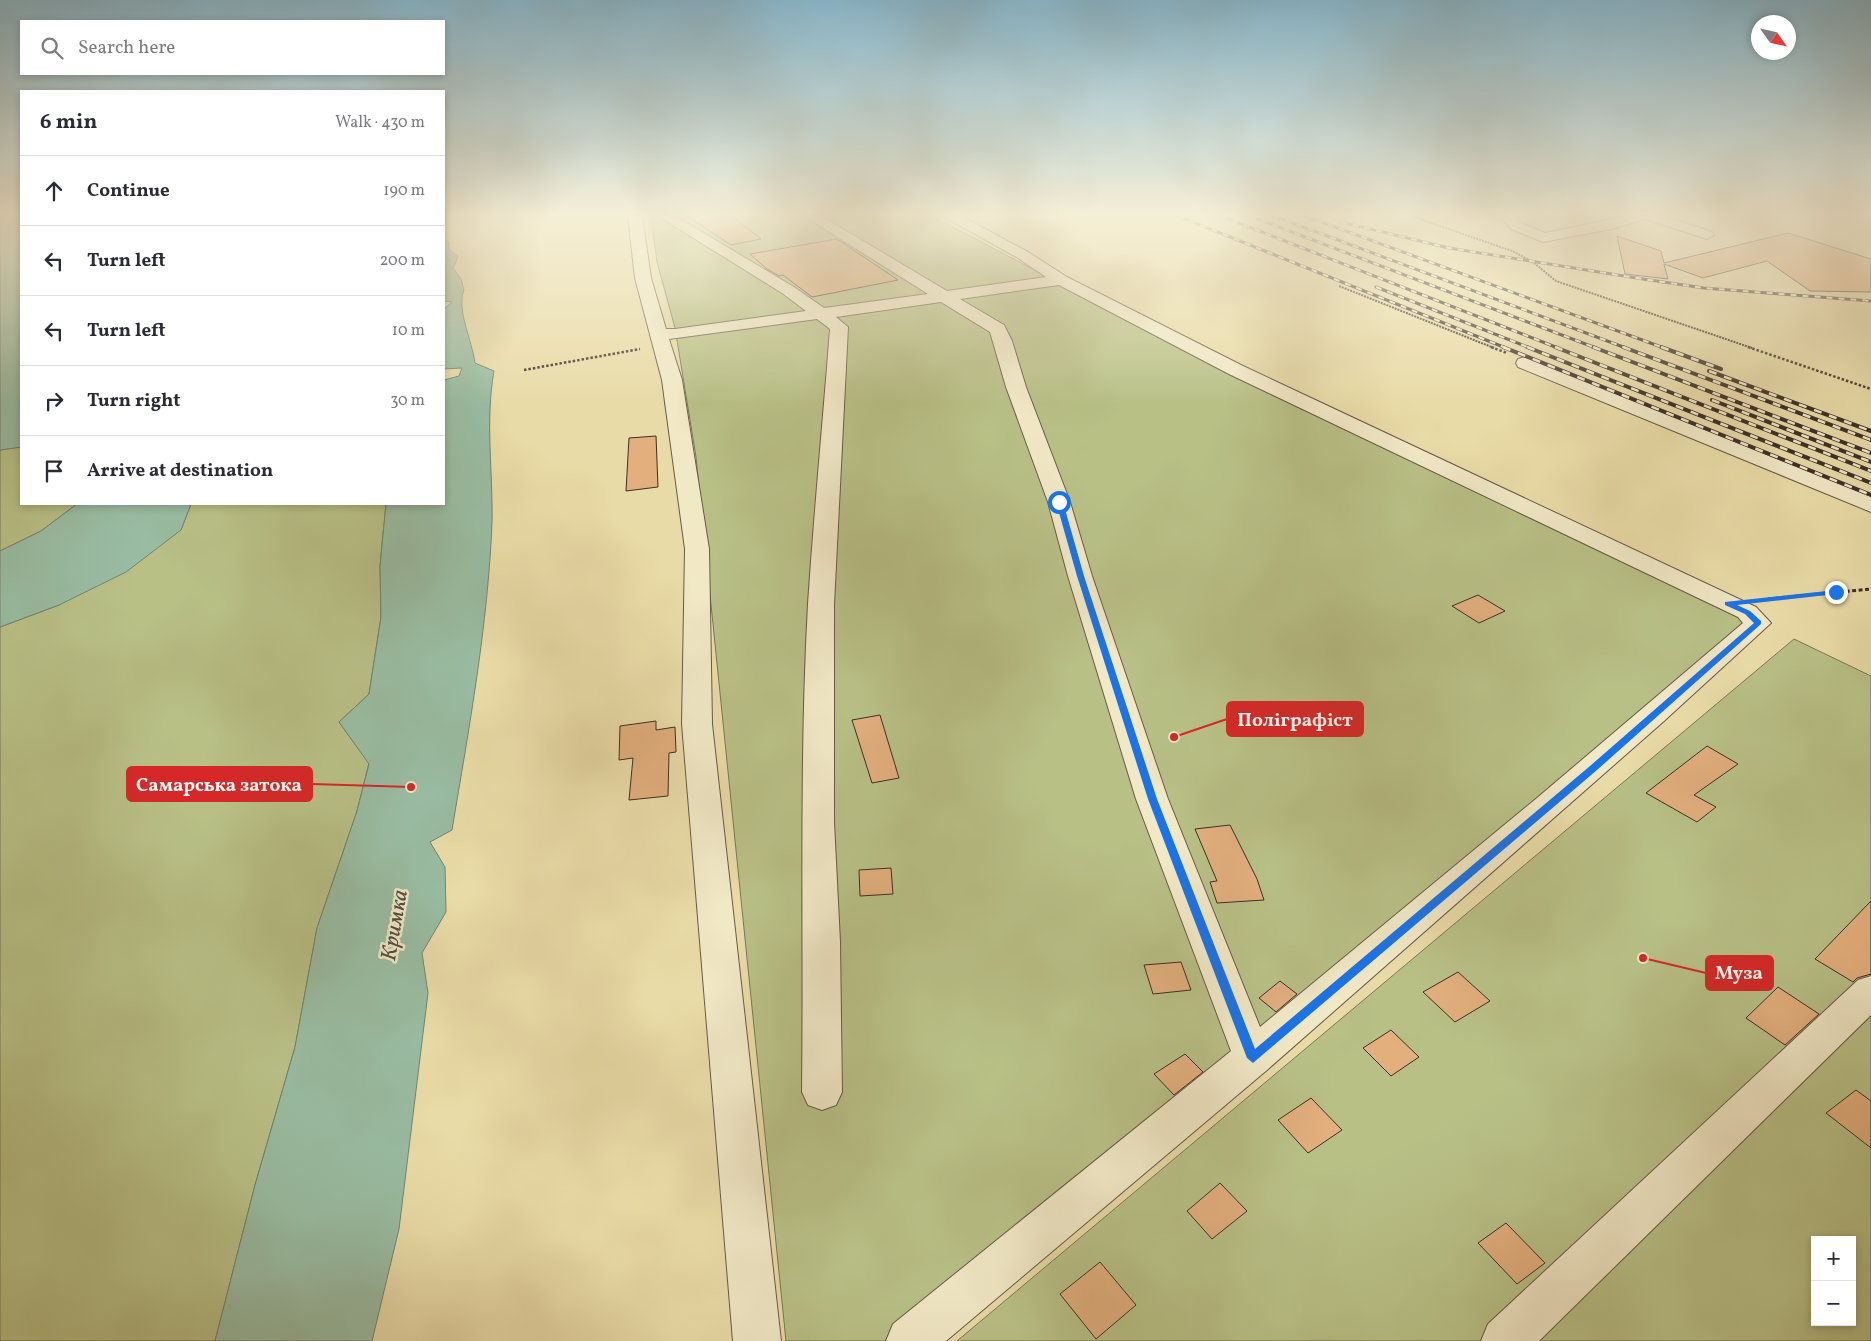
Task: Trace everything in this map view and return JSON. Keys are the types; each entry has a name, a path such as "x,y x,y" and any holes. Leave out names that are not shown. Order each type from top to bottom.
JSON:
{"street":[{"path":"643,279 672,380 697,549 697,724 756,1341"},
{"path":"769,279 839,327 821,605 818,822 822,942 822,1092"},
{"path":"916,279 998,329 1003,340 1016,387 1059,502 1080,576 1152,799 1253,1058"},
{"path":"661,339 675,334 822,315 1061,280 1236,370 1747,612 1758,623 1594,768 1253,1058 910,1341"},
{"path":"1525,363 1871,504"},
{"path":"1505,1341 1871,991"}],"path":[{"path":"1553,279 1871,389"},
{"path":"1339,286 1430,324 1501,349 1525,363"},
{"path":"524,370 661,339"},
{"path":"1728,603 1871,588"}],"shaded area":[{"path":"662,279 1051,279 1175,344 1753,624 892,1341 786,1341 696,457 675,328"},
{"path":"20,447 20,505 76,505 41,531 0,551 0,450"},
{"path":"191,505 386,505 380,566 381,617 369,694 339,722 369,763 357,811 317,928 295,1047 255,1185 215,1341 0,1341 0,627 59,605 181,530"},
{"path":"1794,639 1871,676 1871,1341 957,1341"}],"water":[{"path":"0,279 20,279 20,447 0,450"},
{"name":"Кримка","path":"445,279 461,279 464,290 462,298 463,315 475,363 494,371 490,409 492,522 490,561 482,638 452,830 430,842 445,867 446,912 422,953 428,993 399,1229 372,1341 215,1341 255,1185 295,1047 317,928 357,811 369,764 339,722 369,694 381,617 380,566 386,505 445,505 445,380 459,376 462,368 445,369 445,308 452,302 445,301"},
{"path":"76,505 191,505 181,530 126,572 59,605 0,627 0,551 41,531"}],"building":[{"path":"788,279 898,280 812,297"},
{"path":"1792,279 1871,279 1871,292 1810,291"},
{"path":"656,436 658,487 626,491 629,438"},
{"path":"1478,595 1505,611 1479,623 1452,606"},
{"path":"880,715 899,778 872,783 852,720"},
{"path":"656,721 656,730 675,727 676,752 669,753 668,796 629,800 633,758 619,760 620,726"},
{"path":"1707,746 1738,764 1694,795 1716,807 1697,822 1646,793"},
{"path":"1230,825 1257,879 1264,900 1217,903 1210,882 1217,881 1195,829"},
{"path":"891,868 893,894 860,896 859,870"},
{"path":"1871,901 1871,974 1857,978 1853,982 1815,959"},
{"path":"1181,962 1191,990 1153,994 1144,965"},
{"path":"1458,972 1490,1001 1455,1022 1423,992"},
{"path":"1280,981 1297,994 1276,1012 1259,998"},
{"path":"1778,987 1819,1014 1785,1045 1746,1018"},
{"path":"1391,1030 1419,1057 1391,1076 1363,1048"},
{"path":"1185,1054 1203,1072 1174,1095 1154,1074"},
{"path":"1856,1090 1871,1101 1871,1148 1826,1113"},
{"path":"1311,1098 1342,1130 1308,1153 1278,1120"},
{"path":"1220,1183 1247,1211 1212,1239 1187,1211"},
{"path":"1506,1223 1545,1263 1517,1284 1478,1243"},
{"path":"1100,1262 1136,1305 1096,1339 1060,1294"}],"railway":[{"path":"1334,279 1506,348"},
{"path":"1381,279 1558,348"},
{"path":"1414,279 1596,348"},
{"path":"1441,279 1626,348"},
{"path":"1475,279 1664,348"},
{"path":"1640,279 1704,288 1871,301"},
{"path":"1376,287 1530,348"},
{"path":"1503,347 1871,495"},
{"path":"1527,347 1871,483"},
{"path":"1555,347 1871,471"},
{"path":"1593,347 1871,453"},
{"path":"1623,347 1871,440"},
{"path":"1661,347 1721,369"},
{"path":"1709,371 1871,431"},
{"path":"1712,400 1871,462"}],"place":[{"name":"Поліграфіст","path":"1174,737"},
{"name":"Самарська затока","path":"411,787"},
{"name":"Муза","path":"1643,958"}],"route":[{"path":"1059,502 1080,576 1152,799 1253,1058 1594,768 1758,623 1756,618 1728,603 1836,592"}]}
